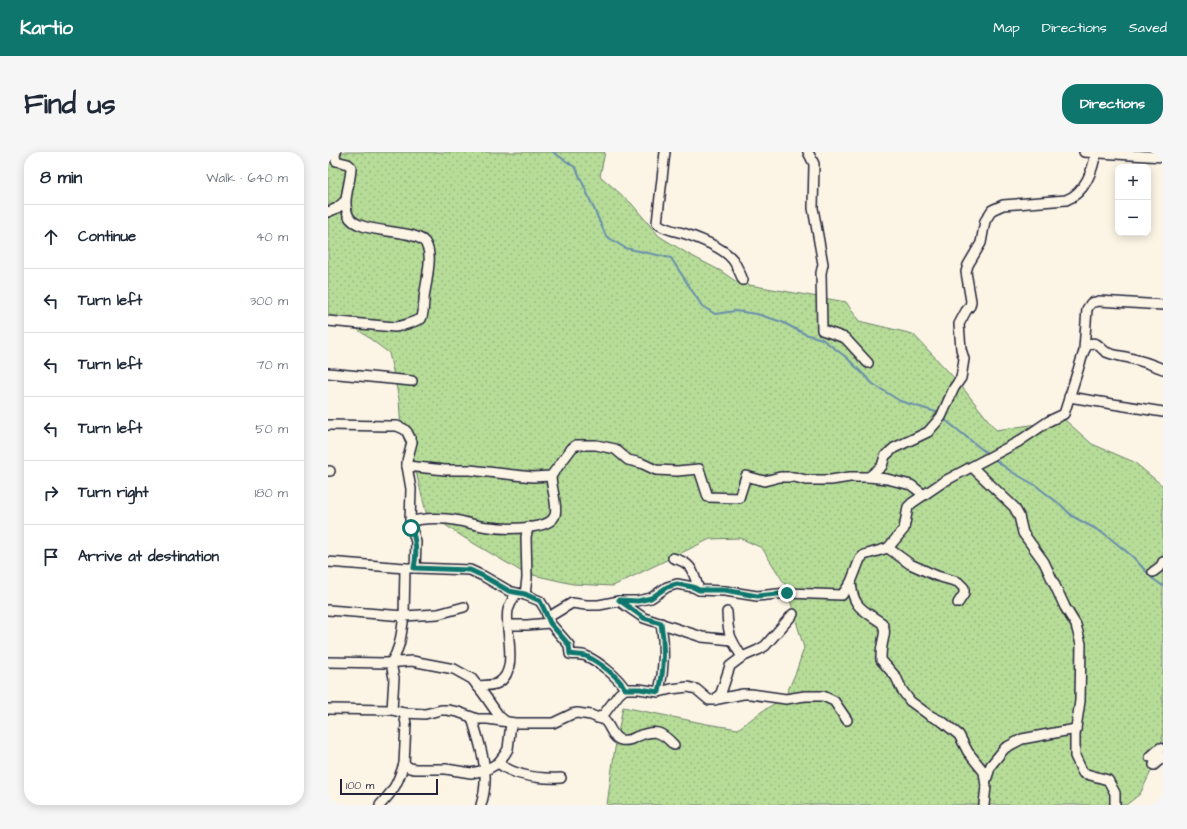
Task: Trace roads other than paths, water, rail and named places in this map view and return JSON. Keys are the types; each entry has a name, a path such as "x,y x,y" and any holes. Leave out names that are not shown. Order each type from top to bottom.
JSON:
{"street":[{"path":"328,321 395,327 405,326 421,319 423,315 429,266 426,244 423,240 415,236 372,228 355,222 348,216 345,201 351,167 348,164 336,160 336,152"},
{"path":"666,152 657,223 660,226 696,238 718,248 732,259 743,280"},
{"path":"808,152 814,164 813,208 823,264 821,274 822,330 845,338 868,363"},
{"path":"1084,152 1162,158"},
{"path":"869,477 882,466 885,456 894,448 928,432 941,417 954,388 961,378 964,359 961,348 959,324 970,306 971,301 966,272 968,265 981,242 985,221 992,210 1003,204 1066,200 1074,197 1090,176 1096,152"},
{"path":"328,212 337,208 345,201"},
{"path":"1084,351 1087,309 1091,303 1098,301 1163,305"},
{"path":"508,625 527,625 551,619 572,603 599,605 619,600 638,601 651,598 667,587 677,584 693,587 699,590 725,590 757,596 787,593 842,595 851,582 860,560 864,555 888,548 904,529 908,507 943,482 1018,442 1064,414 1084,351 1088,344 1098,344 1105,351 1119,357 1133,359 1163,369"},
{"path":"328,373 412,381"},
{"path":"1069,396 1163,412"},
{"path":"328,425 390,426 404,429 407,432 412,442 407,466 411,489 410,522 416,542 414,568"},
{"path":"410,522 419,519 447,519 504,529 542,525 551,521 556,508 550,476 576,445 596,445 615,449 628,460 641,463 656,470 699,469 708,497 739,498 746,476 764,480 780,477 794,477 806,480 831,480 850,477 888,479 912,485 924,495"},
{"path":"407,466 445,470 470,470 533,477 550,476"},
{"path":"972,467 1014,507 1019,516 1023,533 1044,562 1065,607 1076,625 1081,644 1080,701 1076,729 1075,756 1083,773 1108,780 1115,793 1115,805"},
{"path":"477,686 498,683 506,675 510,660 507,618 508,610 520,594 527,578 526,537 528,527"},
{"path":"888,548 910,564 937,576 958,582 964,588 964,594 958,603"},
{"path":"673,558 685,561 693,572 699,590"},
{"path":"328,562 405,568 470,570 477,572 509,591 540,601 569,645 570,654 585,656 606,669 621,681 625,689"},
{"path":"1154,572 1163,562"},
{"path":"392,710 394,678 391,663 401,641 404,616 405,568"},
{"path":"851,582 852,594 856,604 882,623 884,627 885,633 881,660 896,677 902,690 910,701 929,715 943,722 959,736 968,752 984,772 986,786 984,805"},
{"path":"619,600 644,618 702,637 732,640"},
{"path":"328,610 404,616 438,614 464,607"},
{"path":"727,612 727,627 729,636 742,657"},
{"path":"718,699 730,666 742,657 765,646 793,614"},
{"path":"659,692 662,679 664,651 664,636 661,623"},
{"path":"328,662 391,663 412,661 454,669 472,679 495,711 508,722 508,749 498,763 486,770 471,773 446,769 415,769 404,764"},
{"path":"598,718 604,714 619,694 625,689 664,692 672,688 688,687 696,689 708,700 743,694 786,699 805,696 823,696 834,701 847,720"},
{"path":"328,709 392,710 404,713 425,714 447,710 458,712 472,718 508,722 553,723 577,713 603,719 607,722 619,740 630,740 644,734 658,733 663,734 674,745"},
{"path":"380,805 395,788 404,764 406,724 404,713"},
{"path":"472,718 486,770 483,804"},
{"path":"985,781 991,765 1005,748 1022,739 1076,729"},
{"path":"1150,757 1160,748 1154,765 1163,757"},
{"path":"498,763 516,773 550,778 561,778"}],"waterway":[{"path":"553,152 576,168 606,236 625,248 671,258 702,306 715,314 735,311 757,314 782,322 805,334 822,339 846,357 873,384 900,401 936,412 939,415"},
{"path":"944,419 989,455"},
{"path":"994,459 1012,472 1035,485 1061,505 1072,516 1105,534 1133,557 1153,579 1163,586"}]}
